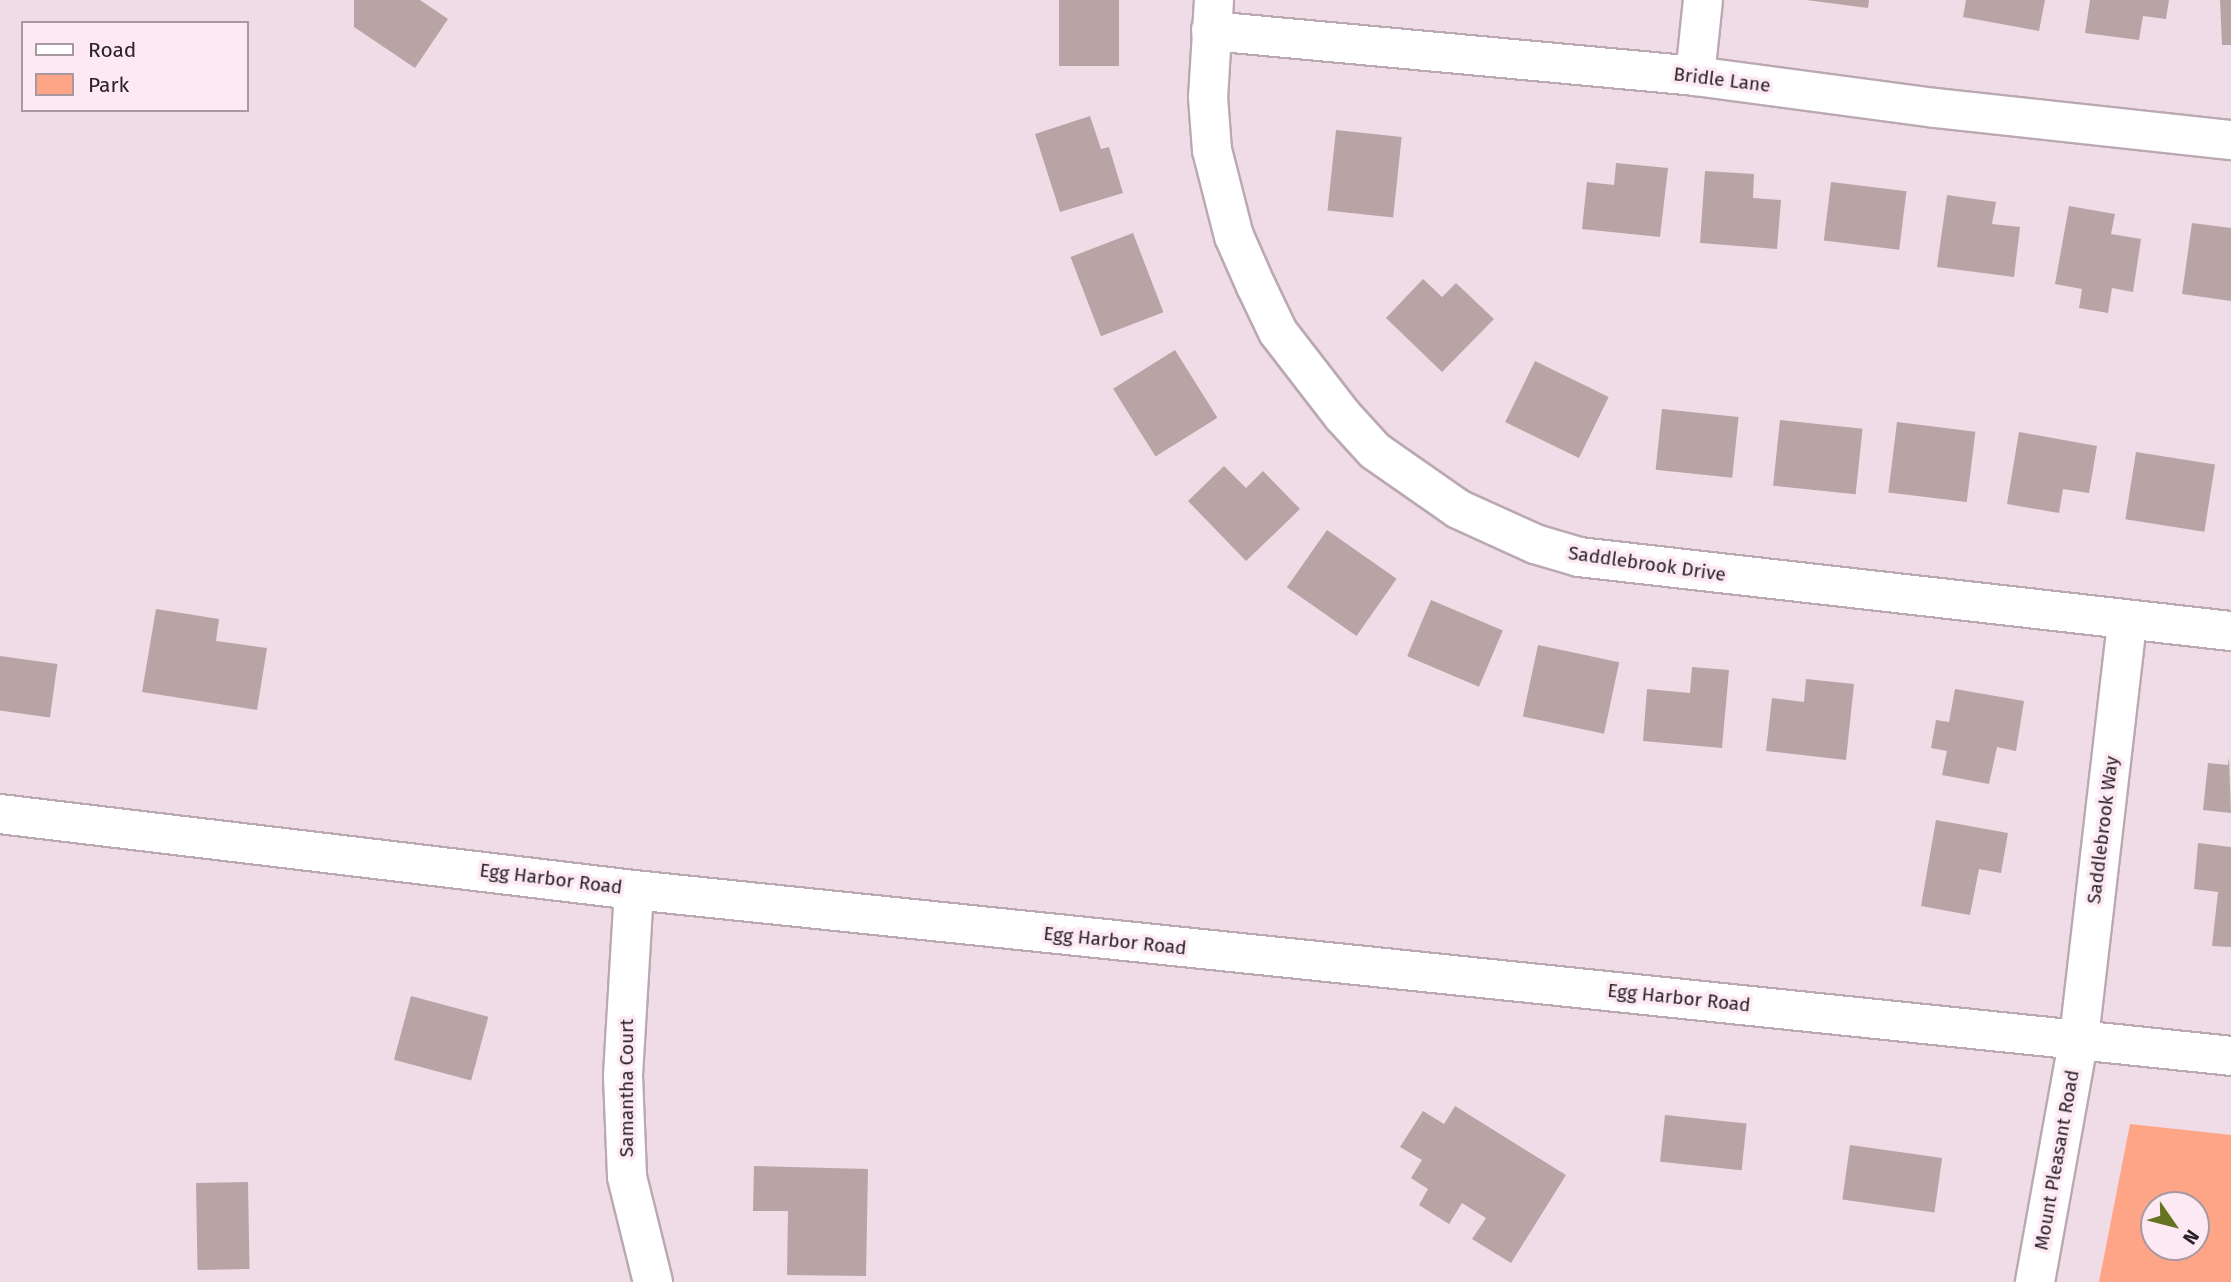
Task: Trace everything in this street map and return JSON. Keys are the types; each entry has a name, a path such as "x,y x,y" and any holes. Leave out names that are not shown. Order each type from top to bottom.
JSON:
{"street":[{"path":"1695,76 1703,0"},
{"name":"Bridle Lane","path":"1213,16 1935,108 2231,140"},
{"name":"Saddlebrook Drive","path":"1213,16 1208,97 1215,163 1234,236 1278,332 1311,377 1375,451 1458,509 1535,544 1579,557 2127,623 2231,631"},
{"name":"Saddlebrook Way","path":"2079,1038 2127,623"},
{"name":"Egg Harbor Road","path":"0,814 634,890 2079,1038 2231,1056"},
{"name":"Samantha Court","path":"634,890 623,1076 627,1177 653,1282"},
{"name":"Mount Pleasant Road","path":"2035,1282 2079,1038"}],"green space":[{"path":"2130,1124 2231,1135 2231,1282 2099,1282"}],"building":[{"path":"354,0 420,0 448,19 415,68 354,27"},
{"path":"1059,0 1119,0 1119,66 1059,66"},
{"path":"1806,0 1869,0 1868,8"},
{"path":"1966,0 2045,0 2039,31 1963,17"},
{"path":"2090,0 2169,0 2166,19 2143,16 2139,40 2085,33"},
{"path":"2220,0 2231,0 2231,45 2222,45"},
{"path":"1090,116 1101,149 1109,147 1123,193 1060,212 1035,134"},
{"path":"1336,130 1402,137 1393,217 1328,211"},
{"path":"1616,163 1668,168 1660,237 1582,229 1587,182 1614,185"},
{"path":"1705,171 1754,174 1753,198 1781,200 1777,249 1700,243"},
{"path":"1831,182 1906,191 1899,250 1824,241"},
{"path":"1947,195 1996,202 1992,224 2020,227 2014,277 1937,267"},
{"path":"2069,206 2115,214 2111,234 2141,239 2133,292 2112,288 2108,313 2079,308 2082,289 2055,284"},
{"path":"2192,223 2231,228 2231,301 2182,294"},
{"path":"1133,233 1163,312 1101,336 1070,257"},
{"path":"1423,279 1442,297 1456,283 1494,319 1442,372 1386,318"},
{"path":"1175,350 1217,418 1155,457 1113,389"},
{"path":"1535,361 1609,397 1579,458 1505,422"},
{"path":"1662,409 1739,417 1732,478 1656,470"},
{"path":"1780,420 1863,429 1856,494 1773,486"},
{"path":"1897,422 1975,432 1967,502 1888,492"},
{"path":"2019,432 2097,446 2089,493 2063,489 2059,513 2007,504"},
{"path":"2136,452 2215,465 2204,532 2125,519"},
{"path":"1224,466 1246,488 1263,471 1300,509 1246,561 1188,501"},
{"path":"1327,530 1397,579 1356,636 1287,587"},
{"path":"1431,600 1503,630 1479,687 1407,656"},
{"path":"156,609 219,619 216,641 267,648 257,710 142,692"},
{"path":"1538,645 1619,662 1604,734 1523,716"},
{"path":"0,656 57,664 50,718 0,711"},
{"path":"1692,667 1729,670 1722,748 1643,741 1647,689 1690,693"},
{"path":"1806,679 1854,684 1846,760 1766,751 1772,698 1804,702"},
{"path":"1955,689 2024,701 2016,751 1997,747 1989,784 1942,775 1947,751 1931,748 1936,720 1949,722"},
{"path":"2229,757 2231,813 2203,810 2208,763 2228,765"},
{"path":"1936,820 2008,833 2001,873 1979,869 1970,915 1921,906"},
{"path":"2198,843 2231,847 2231,947 2212,946 2218,892 2194,889"},
{"path":"411,996 488,1017 471,1080 394,1060"},
{"path":"1455,1106 1566,1175 1511,1263 1472,1239 1486,1218 1462,1203 1449,1224 1419,1205 1428,1189 1411,1178 1422,1160 1400,1147 1423,1111 1444,1124"},
{"path":"1665,1115 1747,1124 1742,1170 1660,1162"},
{"path":"1850,1145 1942,1158 1934,1212 1842,1199"},
{"path":"754,1166 868,1169 866,1276 787,1275 788,1211 753,1211"},
{"path":"248,1182 250,1269 198,1270 196,1183"}]}
